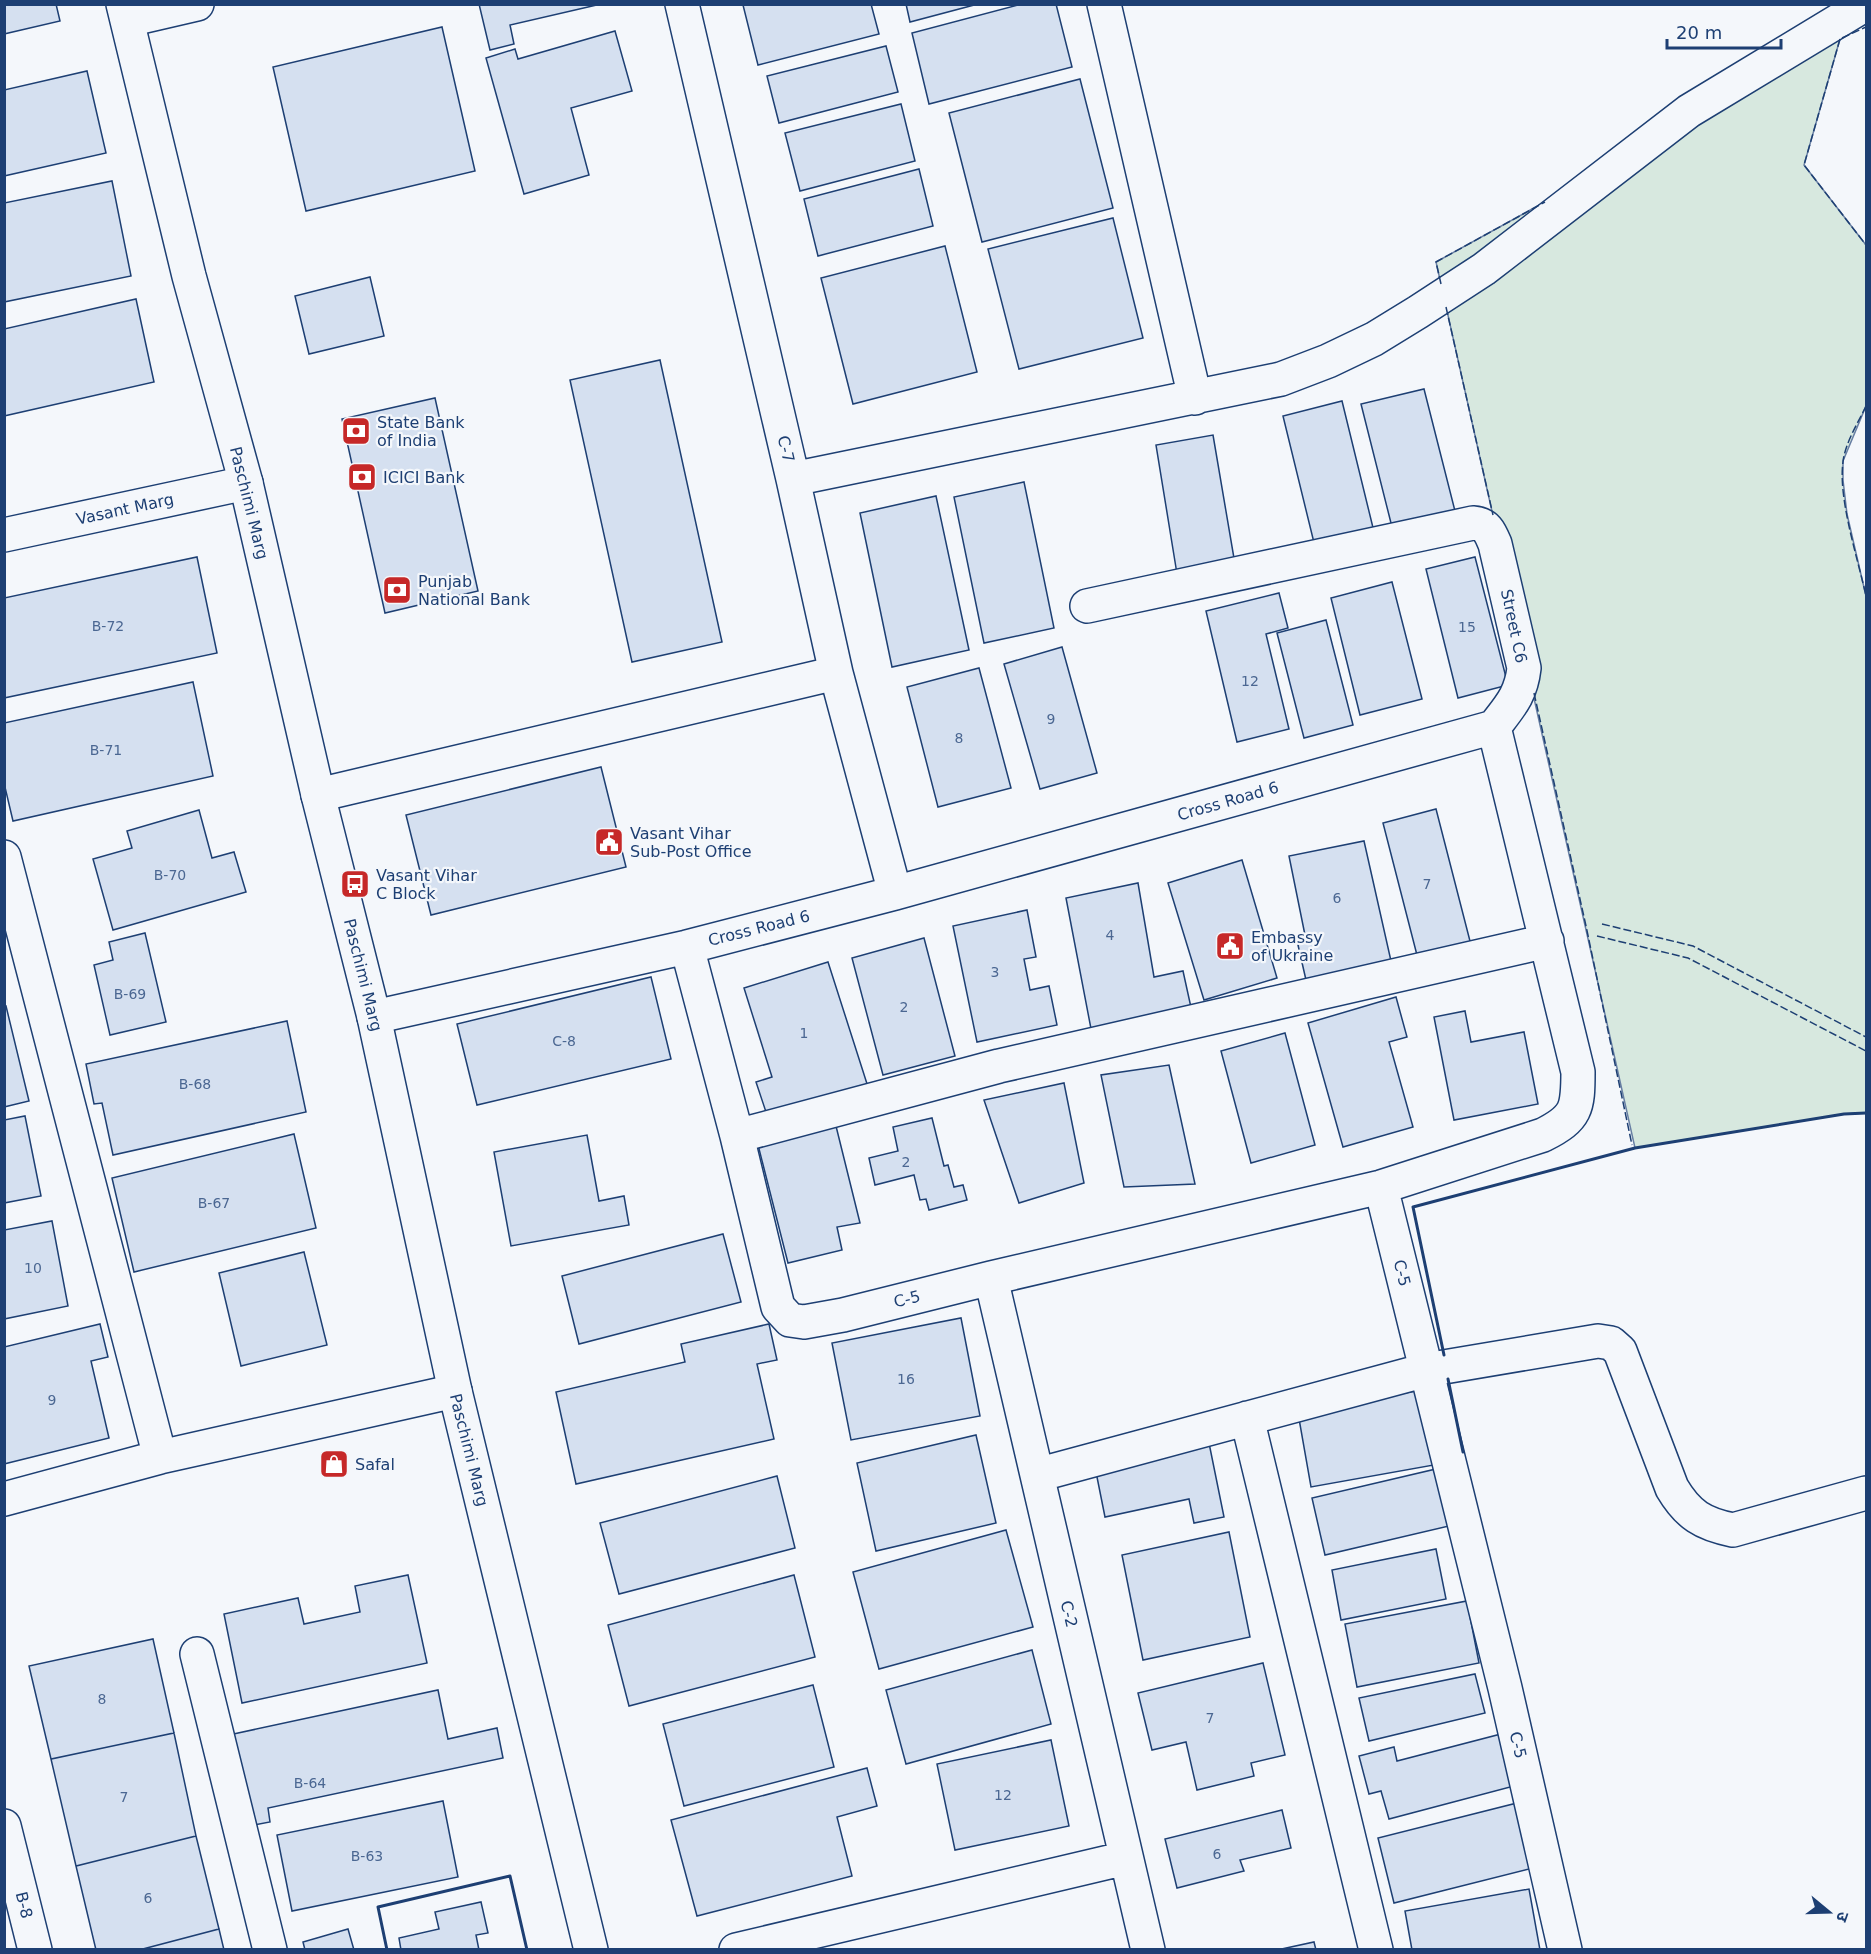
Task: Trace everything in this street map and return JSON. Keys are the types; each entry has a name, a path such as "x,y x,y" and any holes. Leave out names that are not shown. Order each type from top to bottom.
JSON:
{"street":[{"path":"125,12 197,4"},
{"name":"C-7","path":"682,4 793,478 836,673 895,893"},
{"path":"1104,4 1195,398"},
{"path":"793,478 1195,398 1281,379 1328,361 1374,339 1484,269 1689,111 1866,4"},
{"name":"Paschimi Marg","path":"125,12 189,276 246,483 318,795 374,1017 455,1391 591,1950"},
{"name":"Vasant Marg","path":"4,535 246,483"},
{"name":"Street C6","path":"1087,606 1481,523 1489,530 1495,544 1524,668 1522,686 1494,727"},
{"path":"318,795 836,673"},
{"path":"1381,1187 1543,1135 1560,1126 1574,1112 1578,1094 1578,1072 1494,727"},
{"name":"Cross Road 6","path":"374,1017 687,947 895,893 1494,727"},
{"path":"7,875 160,1457"},
{"path":"687,947 737,1136 999,1066 1547,941"},
{"name":"C-5","path":"737,1136 778,1307 790,1320 804,1322 843,1315 1381,1187 1505,1688 1565,1950"},
{"name":"C-2","path":"991,1278 1148,1950"},
{"path":"1037,1475 1426,1370 1598,1341 1611,1343 1620,1351 1679,1501 1690,1513 1711,1526 1733,1530 1866,1493"},
{"path":"4,1499 160,1457 455,1391"},
{"path":"1247,1418 1376,1950"},
{"path":"197,1654 270,1950"},
{"name":"B-8","path":"4,1826 35,1950"},
{"path":"736,1950 1126,1858"}],"shaded area":[{"path":"1840,39 1804,165 1866,245 1866,406 1843,461 1843,480 1847,514 1866,596 1866,1113 1844,1114 1635,1148 1436,262"}],"building":[{"path":"4,4 56,4 60,21 4,34"},
{"path":"479,4 601,4 510,25 514,44 490,50"},
{"path":"871,4 879,34 758,65 743,5"},
{"path":"906,4 978,4 910,22"},
{"path":"1022,4 1056,4 1072,67 929,104 912,33"},
{"path":"442,27 475,171 306,211 273,67"},
{"path":"615,31 632,91 571,108 589,175 524,194 486,58 515,49 518,59"},
{"path":"886,46 898,92 779,123 767,76"},
{"path":"87,71 106,153 4,176 4,90"},
{"path":"1080,79 1113,208 982,242 949,113"},
{"path":"901,104 915,161 800,191 785,133"},
{"path":"919,169 933,226 818,256 804,199"},
{"path":"112,181 131,276 4,302 4,203"},
{"path":"1113,218 1143,338 1019,369 988,249"},
{"path":"945,246 977,372 853,404 821,278"},
{"path":"370,277 384,336 309,354 295,296"},
{"path":"136,299 154,382 4,416 4,329"},
{"path":"660,360 722,642 632,662 570,380"},
{"path":"1424,389 1455,511 1392,527 1361,404"},
{"path":"435,398 478,591 385,613 342,419"},
{"path":"1342,401 1376,540 1317,555 1283,416"},
{"path":"1213,435 1236,570 1178,580 1156,445"},
{"path":"1024,482 1054,628 984,643 954,497"},
{"path":"936,496 969,650 892,667 860,513"},
{"path":"197,557 217,653 4,698 4,598"},
{"path":"1475,557 1508,685 1458,698 1426,569"},
{"path":"1392,582 1422,699 1360,715 1331,598"},
{"path":"1279,593 1288,628 1266,634 1289,729 1237,742 1206,611"},
{"path":"1326,620 1353,725 1304,738 1277,633"},
{"path":"1062,647 1097,773 1040,789 1004,664"},
{"path":"979,668 1011,788 938,807 907,687"},
{"path":"193,682 213,776 13,821 4,783 4,723"},
{"path":"601,767 626,867 431,915 406,815"},
{"path":"1436,809 1471,945 1418,959 1383,823"},
{"path":"199,810 212,858 234,852 246,892 113,930 93,859 132,848 127,831"},
{"path":"1364,841 1391,961 1306,980 1298,945 1306,940 1289,856"},
{"path":"1242,860 1277,978 1204,1000 1168,883"},
{"path":"1138,883 1154,977 1183,971 1192,1012 1092,1034 1066,898"},
{"path":"1027,910 1036,957 1024,959 1030,990 1049,986 1057,1025 977,1042 953,926"},
{"path":"145,933 166,1022 110,1035 94,965 113,960 109,942"},
{"path":"924,938 955,1056 883,1075 852,958"},
{"path":"828,962 869,1090 769,1121 756,1082 772,1077 744,988"},
{"path":"651,977 671,1059 477,1105 457,1024"},
{"path":"1396,997 1407,1037 1389,1042 1413,1127 1343,1147 1308,1023"},
{"path":"6,1006 29,1101 4,1107 4,1007"},
{"path":"1465,1011 1471,1042 1524,1032 1538,1104 1454,1120 1434,1017"},
{"path":"287,1021 306,1112 113,1155 102,1103 94,1104 86,1064"},
{"path":"1285,1033 1315,1145 1251,1163 1221,1051"},
{"path":"1169,1065 1195,1184 1124,1187 1101,1075"},
{"path":"1064,1083 1084,1183 1019,1203 984,1100"},
{"path":"25,1116 41,1196 4,1203 4,1120"},
{"path":"834,1118 860,1223 837,1227 842,1250 788,1263 756,1137"},
{"path":"932,1118 944,1166 948,1165 954,1187 963,1185 967,1200 929,1210 926,1199 920,1200 914,1175 875,1185 869,1158 898,1151 893,1127"},
{"path":"294,1134 316,1228 134,1272 112,1178"},
{"path":"587,1135 599,1201 624,1196 629,1225 511,1246 494,1152"},
{"path":"52,1221 68,1306 4,1319 4,1230"},
{"path":"723,1234 741,1302 579,1344 562,1276"},
{"path":"304,1252 327,1345 241,1366 219,1273"},
{"path":"961,1318 980,1416 851,1440 832,1343"},
{"path":"100,1324 108,1357 91,1361 109,1438 4,1464 4,1347"},
{"path":"769,1324 777,1360 757,1364 774,1439 576,1484 556,1392 685,1362 681,1344"},
{"path":"1421,1390 1434,1465 1311,1487 1298,1413"},
{"path":"976,1435 996,1523 876,1551 857,1463"},
{"path":"1209,1443 1224,1517 1194,1523 1189,1499 1105,1517 1095,1467"},
{"path":"1436,1469 1449,1526 1325,1555 1312,1498"},
{"path":"777,1476 795,1548 619,1594 600,1523"},
{"path":"1006,1530 1033,1627 879,1669 853,1572"},
{"path":"1229,1532 1250,1637 1143,1660 1122,1555"},
{"path":"1436,1549 1446,1599 1341,1620 1332,1570"},
{"path":"408,1575 427,1663 242,1703 224,1614 298,1598 304,1624 360,1612 355,1586"},
{"path":"794,1575 815,1657 629,1706 608,1625"},
{"path":"1467,1601 1479,1663 1357,1687 1345,1624"},
{"path":"153,1639 174,1733 51,1759 29,1666"},
{"path":"1032,1650 1051,1724 906,1764 886,1690"},
{"path":"1263,1663 1285,1755 1251,1763 1254,1776 1197,1790 1186,1742 1152,1750 1138,1693"},
{"path":"1475,1674 1485,1713 1369,1741 1359,1698"},
{"path":"813,1685 834,1767 684,1806 663,1724"},
{"path":"438,1690 448,1739 497,1728 503,1758 268,1808 270,1822 243,1827 224,1736"},
{"path":"174,1733 196,1836 76,1866 51,1759"},
{"path":"1501,1734 1514,1786 1389,1819 1381,1791 1369,1794 1359,1756 1394,1747 1397,1761"},
{"path":"1051,1740 1069,1826 955,1850 937,1764"},
{"path":"867,1768 877,1806 837,1817 852,1876 697,1916 671,1820"},
{"path":"443,1801 458,1877 292,1911 277,1835"},
{"path":"1517,1803 1533,1868 1394,1903 1378,1838"},
{"path":"1282,1810 1291,1848 1240,1860 1244,1871 1177,1888 1165,1839"},
{"path":"196,1836 219,1929 139,1950 96,1950 76,1866"},
{"path":"1529,1889 1540,1950 1412,1950 1405,1911"},
{"path":"481,1902 488,1933 476,1935 479,1950 401,1950 399,1938 439,1929 435,1912"},
{"path":"219,1929 224,1950 139,1950"},
{"path":"348,1929 354,1950 305,1950 303,1942"},
{"path":"1314,1942 1316,1950 1277,1950"}],"fence":[{"path":"1842,38 1866,27"},
{"path":"1840,39 1804,165 1866,245"},
{"path":"1441,284 1436,262 1545,202"},
{"path":"1446,307 1493,515"},
{"path":"1866,406 1846,448 1842,477 1846,511 1866,596"},
{"path":"1534,693 1632,1145"},
{"path":"1602,924 1693,946 1866,1037"},
{"path":"1597,936 1688,958 1866,1051"}],"wall":[{"path":"1444,1355 1413,1207 1635,1148 1844,1114 1866,1113"},
{"path":"1448,1379 1463,1452"},
{"path":"387,1950 378,1907 510,1876 527,1950"}],"place":[{"name":"State Bank of India","path":"356,431"},
{"name":"ICICI Bank","path":"362,477"},
{"name":"Punjab National Bank","path":"397,590"},
{"name":"Vasant Vihar Sub-Post Office","path":"609,842"},
{"name":"Vasant Vihar C Block","path":"355,884"},
{"name":"Embassy of Ukraine","path":"1230,946"},
{"name":"Safal","path":"334,1464"}]}
